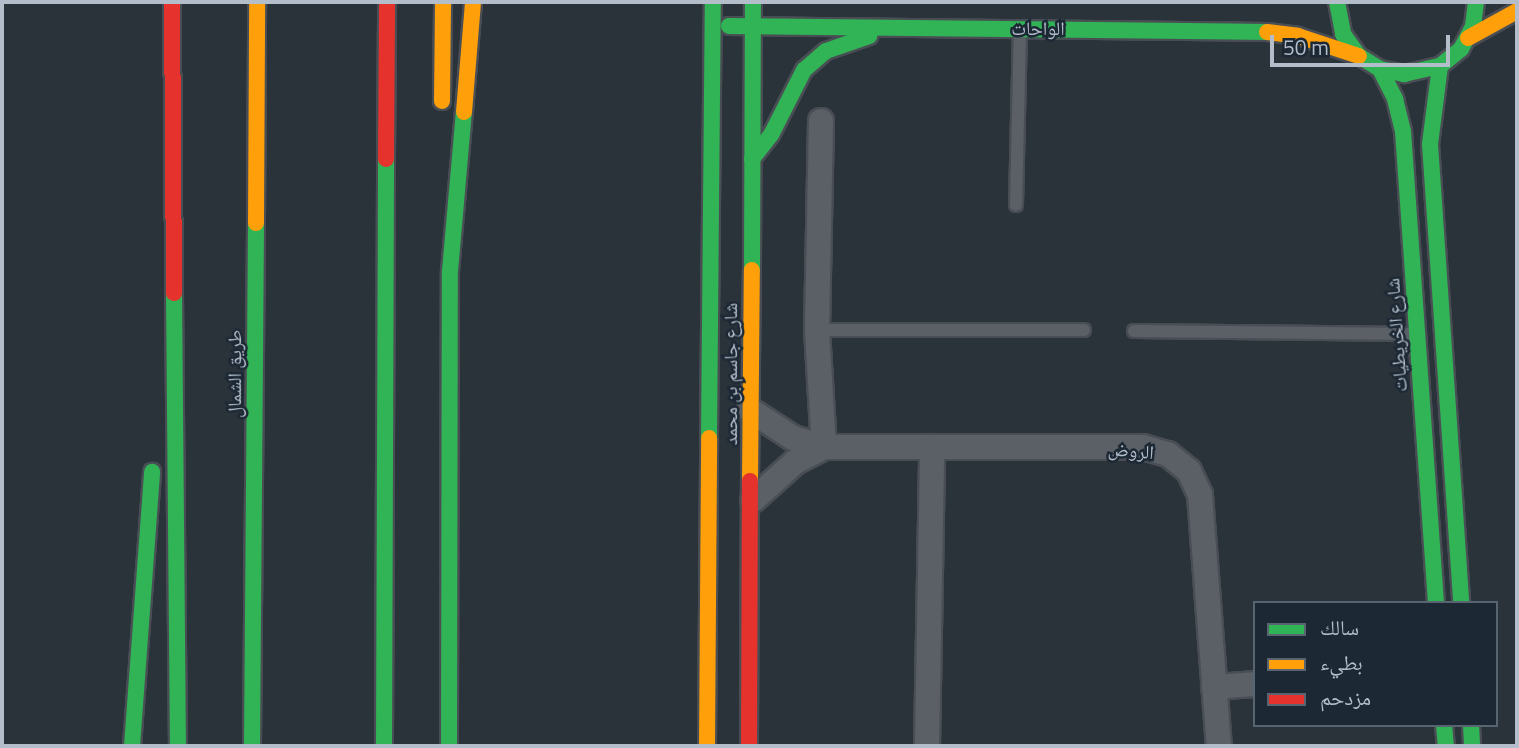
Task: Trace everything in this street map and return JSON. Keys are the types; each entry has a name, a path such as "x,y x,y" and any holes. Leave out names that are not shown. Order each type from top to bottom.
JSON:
{"main road":[{"path":"172,2 171,338 178,746"},
{"name":"طريق الشمال","path":"252,746 257,2"},
{"path":"384,746 387,2"},
{"path":"442,118 443,2"},
{"path":"450,271 473,2"},
{"name":"شارع جاسم بن محمد","path":"707,746 713,2"},
{"name":"شارع جاسم بن محمد","path":"750,746 752,2"},
{"path":"1337,2 1343,34 1359,56 1380,69 1417,74 1440,66 1468,38 1517,11"},
{"path":"1468,38 1476,2"},
{"name":"الواحات","path":"713,26 1272,31 1359,56"},
{"path":"752,159 771,135 795,80 814,60 839,45 896,29"},
{"path":"1440,66 1430,144 1461,601"},
{"name":"شارع الخريطيات","path":"1380,69 1395,99 1403,131 1436,601"},
{"path":"442,156 450,271 449,746"},
{"path":"158,432 171,338"},
{"path":"132,746 154,459"},
{"path":"1444,727 1446,746"},
{"path":"1471,727 1472,746"}],"street":[{"path":"821,121 817,330 824,447"},
{"name":"الروض","path":"750,410 785,434 824,447 1143,447 1180,462 1200,495 1219,746"},
{"name":"الروض","path":"752,500 795,462 824,447"},
{"path":"927,746 932,447"},
{"path":"1214,687 1253,684"}],"lane":[{"path":"1016,205 1020,28"},
{"path":"817,330 1084,330"},
{"path":"1134,331 1417,334"}],"traffic: fast":[{"path":"709,438 713,2"},
{"path":"752,270 753,2"},
{"path":"1337,2 1343,34 1359,56 1380,69 1404,74 1440,66 1461,49 1473,26 1476,2"},
{"path":"729,26 1267,32"},
{"path":"752,159 771,135 804,70 826,51 869,36"},
{"path":"1440,66 1430,144 1461,601"},
{"path":"1380,69 1395,99 1403,131 1436,601"},
{"path":"449,746 450,271 464,112"},
{"path":"384,746 386,159"},
{"path":"252,746 256,223"},
{"path":"174,293 178,746"},
{"path":"132,746 152,472"},
{"path":"1444,727 1446,746"},
{"path":"1471,727 1472,746"}],"traffic: slow":[{"path":"256,223 257,2"},
{"path":"442,101 443,2"},
{"path":"464,112 473,2"},
{"path":"1468,38 1517,11"},
{"path":"1267,32 1298,36 1359,56"},
{"path":"750,481 752,270"},
{"path":"707,746 709,438"}],"traffic: jam":[{"path":"172,2 174,293"},
{"path":"386,159 387,2"},
{"path":"749,746 750,481"}]}
